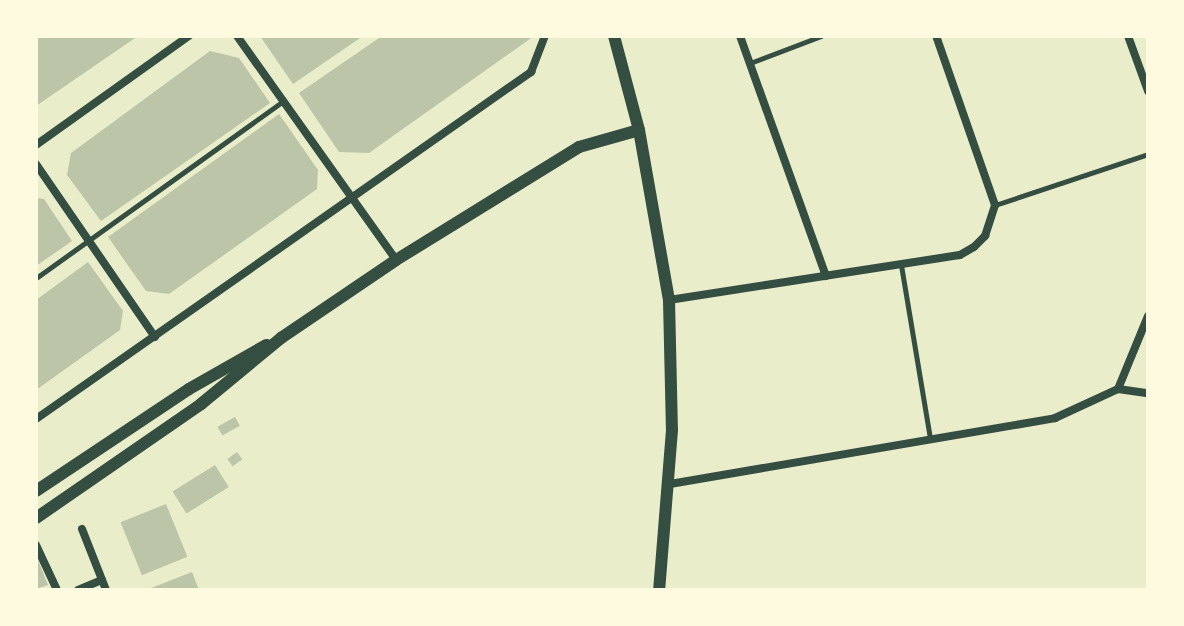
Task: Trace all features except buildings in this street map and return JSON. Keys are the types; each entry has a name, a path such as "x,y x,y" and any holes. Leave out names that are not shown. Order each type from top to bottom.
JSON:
{"street":[{"path":"36,145 189,36"},
{"path":"237,36 396,260"},
{"path":"36,419 531,72 545,36"},
{"path":"614,36 639,130 669,300 673,365 670,484 659,590"},
{"path":"740,36 826,276"},
{"path":"669,300 960,255 974,247 985,236 995,205 936,36"},
{"path":"1128,36 1148,91"},
{"path":"36,518 201,404 281,338 396,260 579,147 639,130"},
{"path":"36,164 155,337"},
{"path":"1118,389 1148,316"},
{"path":"36,491 234,361 281,338"},
{"path":"670,484 1055,418 1118,389 1148,393"},
{"path":"82,529 106,590"},
{"path":"36,545 57,590"},
{"path":"78,590 102,580"}],"lane":[{"path":"749,63 821,36"},
{"path":"36,278 283,101"},
{"path":"995,205 1148,154"},
{"path":"900,264 930,439"}]}
